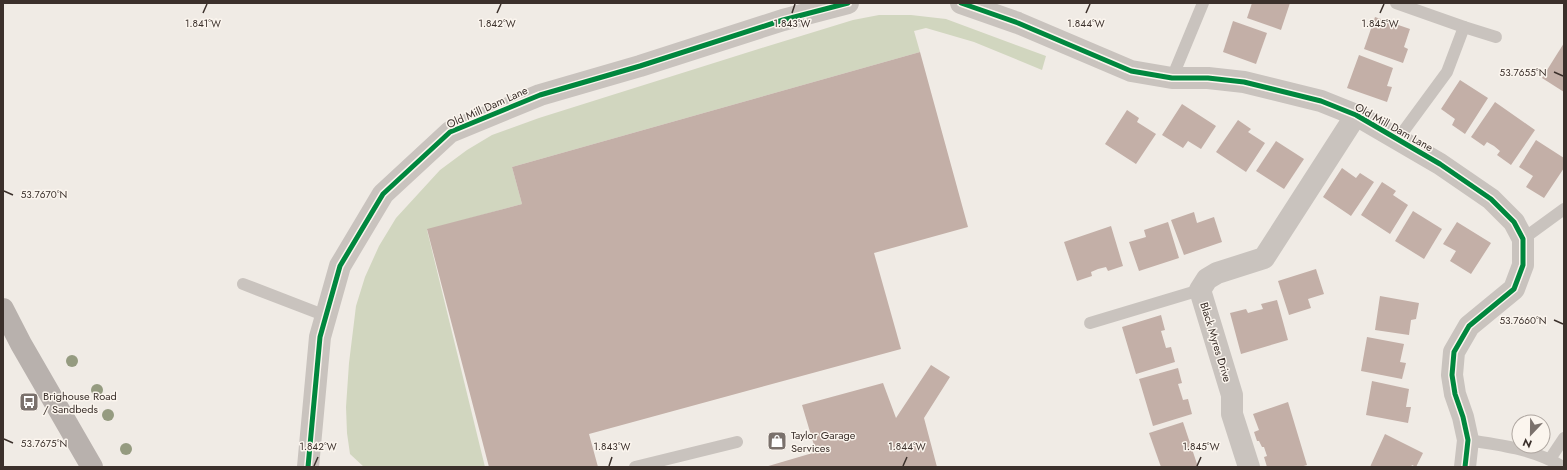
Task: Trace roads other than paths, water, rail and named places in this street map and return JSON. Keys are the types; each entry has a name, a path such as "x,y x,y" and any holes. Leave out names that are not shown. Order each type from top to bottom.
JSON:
{"main road":[{"path":"3,309 21,344 92,467"}],"street":[{"name":"Old Mill Dam Lane","path":"308,467 320,338 340,266 383,194 450,132 540,94 640,66 783,20 848,3"},
{"name":"Old Mill Dam Lane","path":"961,3 1018,23 1130,70 1172,78 1208,78 1244,82 1321,101 1356,115 1440,164 1491,199 1514,222 1523,239 1523,265 1514,288 1469,326 1454,352 1452,375 1455,394 1468,440 1465,467"},
{"name":"Black Myres Drive","path":"1249,467 1232,414 1232,395 1200,290 1206,279 1217,273 1264,258 1356,115"}],"lane":[{"path":"1172,78 1203,3"},
{"path":"1396,3 1496,37"},
{"path":"1397,140 1447,72 1464,27"},
{"path":"1523,239 1564,209"},
{"path":"243,284 326,316"},
{"path":"1090,323 1200,290"},
{"path":"1550,459 1564,438"},
{"path":"1468,440 1507,446 1550,459 1562,467"},
{"path":"635,467 737,442"}],"place":[{"name":"Brighouse Road / Sandbeds","path":"29,402"},
{"name":"Taylor Garage Services","path":"777,441"}]}
